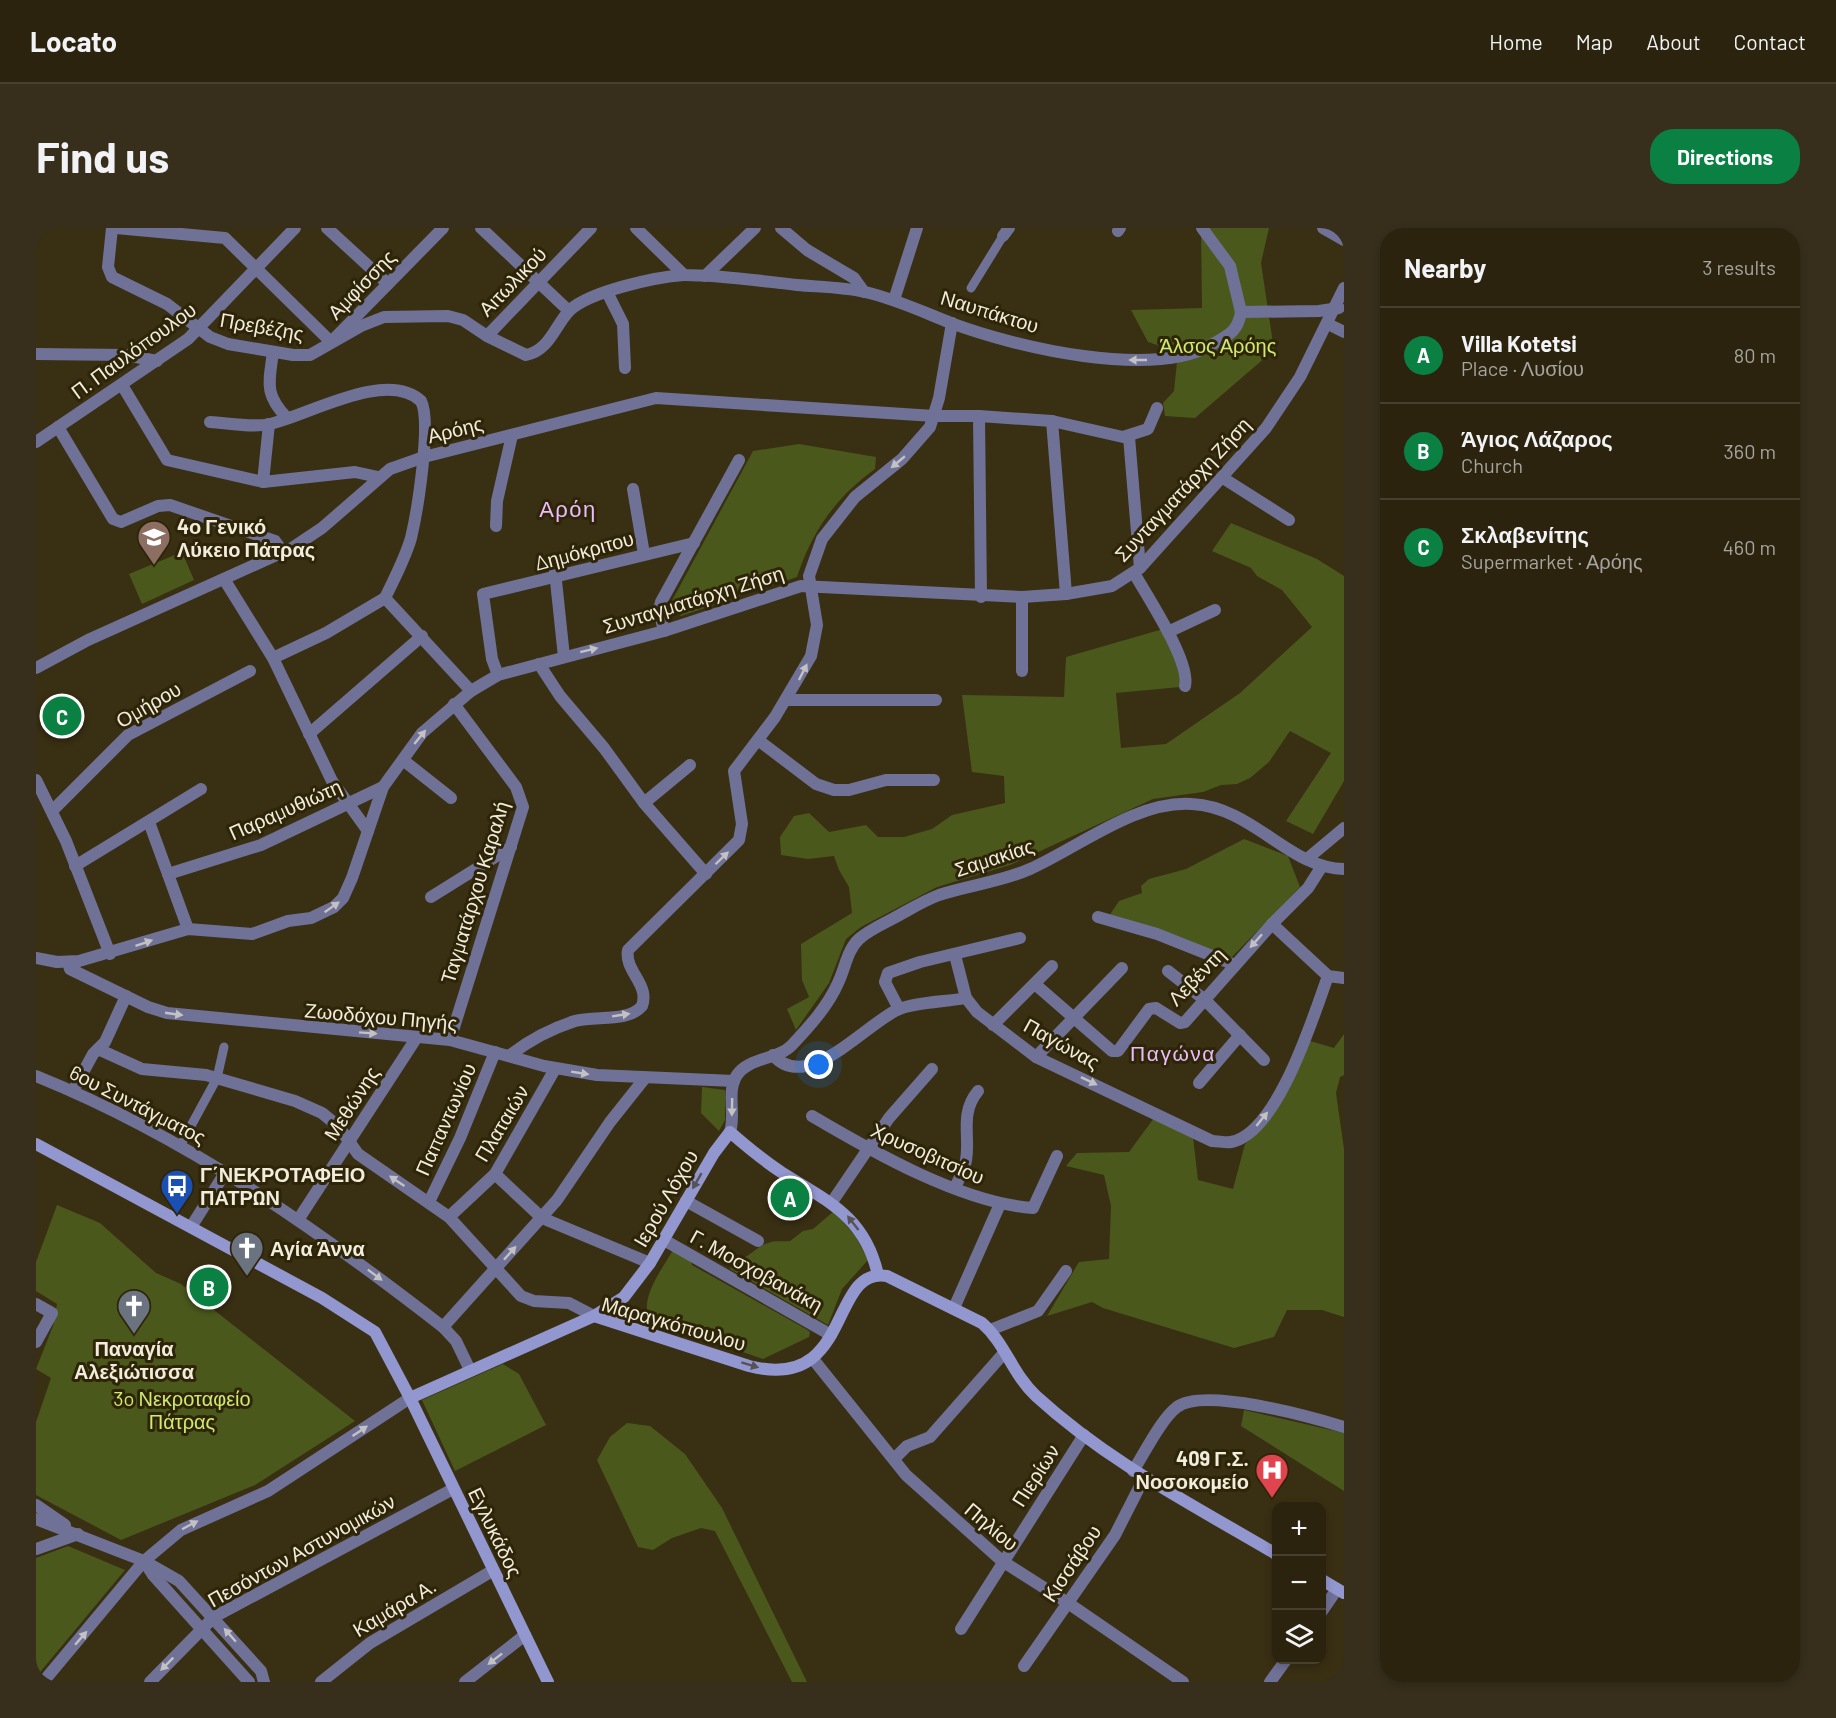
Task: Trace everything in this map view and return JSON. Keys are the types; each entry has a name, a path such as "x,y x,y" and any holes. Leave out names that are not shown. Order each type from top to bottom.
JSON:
{"main road":[{"name":"Ιερού Λόχου","path":"594,1316 629,1293 650,1263 730,1132"},
{"path":"730,1132 769,1164 832,1202 849,1216 861,1232 878,1275"},
{"name":"Εγλυκάδος","path":"36,1144 322,1298 370,1328 379,1339 410,1398 492,1571 548,1682"},
{"path":"813,1359 831,1335 853,1293 868,1279 878,1275 893,1278 973,1317 990,1330 1025,1384 1084,1435 1133,1471 1272,1552"},
{"name":"Μαραγκόπουλου","path":"410,1398 594,1316 761,1369 794,1369 813,1359"},
{"path":"1326,1582 1341,1591"}],"street":[{"path":"114,228 225,238 331,342"},
{"name":"Πρεβέζης","path":"114,228 108,267 112,278 166,304 199,329 228,344 273,352 310,355 375,320 393,315 456,317 487,336 526,355 548,341 570,311"},
{"name":"Π. Παυλόπουλου","path":"36,442 157,361 199,329 295,228"},
{"path":"327,228 388,284"},
{"name":"Αμφίσσης","path":"331,342 443,228"},
{"path":"481,228 570,311"},
{"name":"Αιτωλικού","path":"487,336 591,228"},
{"path":"636,228 684,276"},
{"path":"705,276 754,228"},
{"path":"781,228 807,250 854,278 864,292"},
{"path":"894,300 917,228"},
{"path":"1202,228 1230,267 1241,312 1339,308"},
{"path":"1323,228 1344,240"},
{"path":"971,288 1006,232"},
{"name":"Ναυπάκτου","path":"570,311 607,292 649,280 705,276 864,292 894,300 952,323 1029,345 1134,361 1197,354 1233,333 1238,326 1241,312"},
{"name":"Συνταγματάρχη Ζήση","path":"68,962 110,954 188,929 252,934 326,912 338,904 346,893 383,787 422,733 471,690 498,675 664,631 782,592 810,586 981,597 1066,594 1105,588 1137,570 1223,478 1278,413 1339,308 1344,288"},
{"path":"607,292 623,324 625,368"},
{"path":"509,1056 573,1022 626,1015 638,1011 643,1004 643,993 628,960 629,948 740,840 742,824 733,772 787,700 809,661 816,637 815,606 809,576 814,556 834,520 869,483 908,453 926,432 934,416 952,323"},
{"path":"1328,324 1344,332"},
{"path":"273,352 268,388 272,401 287,418"},
{"path":"36,354 126,355 157,361"},
{"path":"122,385 167,460 264,482 355,472 378,477"},
{"path":"210,422 269,424 375,390 407,394 418,398 423,406 423,457 411,538 385,598 326,633 273,658"},
{"name":"Αρόης","path":"36,669 88,640 283,552 322,528 378,477 395,467 423,457 656,398 934,416 979,416 1052,421 1128,437"},
{"path":"1157,408 1148,429 1128,437 1137,570 1187,675 1185,686"},
{"path":"979,416 981,597"},
{"path":"1052,421 1066,594"},
{"path":"264,482 269,424"},
{"path":"58,427 113,519 121,522 158,506 170,505 275,541 283,552"},
{"path":"496,526 497,501 512,435"},
{"path":"664,631 659,610 740,460"},
{"path":"1223,478 1288,520"},
{"path":"633,489 644,554"},
{"name":"Δημόκριτου","path":"498,675 492,659 483,594 694,543"},
{"path":"554,562 564,657"},
{"path":"224,579 273,658 309,734 346,803 368,831"},
{"path":"1022,597 1022,671"},
{"path":"385,598 471,690"},
{"path":"1168,632 1215,610"},
{"path":"309,734 422,636"},
{"path":"539,664 560,696 604,748 644,803 706,874"},
{"name":"Ομήρου","path":"52,811 128,735 250,671"},
{"path":"787,700 936,699"},
{"name":"Ταγματάρχου Καραλή","path":"450,1040 523,810 522,797 454,704"},
{"path":"758,740 816,784 834,790 849,790 886,780 934,780"},
{"path":"403,760 451,798"},
{"path":"644,803 690,765"},
{"path":"36,780 52,811 110,954"},
{"name":"Παραμυθιώτη","path":"168,874 261,845 383,787"},
{"path":"75,866 201,789"},
{"name":"Σαμακίας","path":"734,1081 743,1069 790,1048 820,1012 838,985 854,945 864,935 927,900 1029,869 1151,810 1184,803 1224,810 1241,817 1307,859 1322,866 1343,870"},
{"path":"149,822 188,929"},
{"path":"1307,859 1344,828"},
{"path":"431,897 511,847"},
{"name":"Λεβέντη","path":"1036,985 1115,1052 1149,1009 1156,1008 1183,1023 1272,924 1308,888 1322,866"},
{"path":"1098,917 1157,934 1235,965"},
{"path":"1272,924 1328,976 1344,978"},
{"path":"899,1009 885,982 888,973 1020,938"},
{"path":"773,1055 787,1065 812,1066 899,1009 966,999 955,955"},
{"name":"Ζωοδόχου Πηγής","path":"36,958 68,962 70,969 155,1010 176,1014 450,1040 555,1069 645,1078 734,1081"},
{"path":"993,1025 1036,985 1052,966"},
{"path":"1036,1056 1122,968"},
{"path":"1168,971 1205,1000 1264,1060"},
{"name":"Παγώνας","path":"966,999 977,1012 1036,1056 1212,1141 1231,1142 1251,1131 1264,1118 1292,1070 1328,976"},
{"path":"74,1091 85,1066 105,1042 126,996"},
{"path":"1199,1083 1240,1035"},
{"name":"Μεθώνης","path":"298,1220 417,1037"},
{"path":"180,1146 217,1078 224,1047"},
{"path":"98,1049 148,1071 217,1078 313,1108 335,1123 358,1154 449,1217 523,1298 569,1303 594,1316"},
{"name":"Παπαντωνίου","path":"429,1202 460,1138 495,1052"},
{"name":"Πλαταιών","path":"449,1217 495,1174 555,1069"},
{"path":"832,1202 889,1118 932,1069"},
{"name":"6ου Συντάγματος","path":"36,1076 74,1091 180,1146 298,1220 443,1327 456,1341 470,1370"},
{"path":"443,1327 542,1218 610,1122 645,1078"},
{"name":"Ιερού Λόχου","path":"730,1132 734,1081"},
{"path":"955,1188 965,1164 965,1131 970,1100 978,1091"},
{"name":"Χρυσοβιτσίου","path":"812,1116 868,1149 955,1188 1000,1204 1033,1208 1058,1156"},
{"path":"191,1227 225,1173"},
{"path":"495,1174 542,1218 650,1263"},
{"path":"686,1201 758,1241"},
{"path":"954,1308 1000,1204"},
{"name":"Γ. Μοσχοβανάκη","path":"664,1240 831,1335"},
{"path":"990,1330 1038,1311 1066,1271"},
{"path":"36,1304 52,1313 36,1342"},
{"path":"894,1459 907,1446 930,1437 1004,1353"},
{"name":"Πηλίου","path":"813,1359 914,1482 1002,1561 1183,1682"},
{"name":"Μαραγκόπουλου","path":"43,1682 144,1561 162,1544 190,1525 268,1491 410,1398"},
{"path":"1133,1471 1170,1414 1188,1401 1211,1401 1264,1407 1344,1426"},
{"name":"Πιερίων","path":"961,1629 1084,1435"},
{"name":"Κισσάβου","path":"1024,1666 1118,1529 1144,1478"},
{"name":"Πεσόντων Αστυνομικών","path":"150,1682 214,1617 453,1489"},
{"path":"36,1505 78,1534"},
{"path":"36,1519 144,1561 179,1581 261,1671 264,1682"},
{"path":"36,1550 78,1534"},
{"path":"144,1561 153,1575 249,1682"},
{"name":"Καμάρα Α.","path":"321,1682 370,1643 492,1571"},
{"path":"1323,1610 1341,1591"},
{"path":"465,1682 525,1635"},
{"path":"1270,1682 1283,1664"}],"green space":[{"name":"Άλσος Αρόης","path":"1201,228 1269,228 1261,263 1274,350 1195,418 1165,416 1163,403 1174,391 1178,352 1148,342 1131,310 1202,308"},
{"path":"799,444 876,457 875,469 848,491 827,516 810,545 797,577 681,616 668,608 753,451"},
{"path":"1231,523 1317,559 1344,576 1344,781 1313,834 1286,821 1331,753 1290,731 1269,762 1250,778 1237,784 1221,785 1203,792 1153,799 1010,865 937,887 861,927 846,939 829,983 796,1030 787,1009 809,997 802,980 801,944 852,913 849,887 834,856 808,859 781,855 780,837 794,816 809,813 829,832 866,825 878,837 904,837 932,829 952,815 1005,803 1004,776 972,772 962,695 1064,697 1066,657 1163,629 1180,666 1180,687 1116,693 1121,748 1166,744 1240,693 1312,627 1282,590 1257,576 1251,568 1212,551"},
{"path":"182,552 194,580 142,604 129,574"},
{"path":"1244,839 1288,856 1300,887 1232,957 1109,916 1119,901 1142,893 1141,886 1149,879 1186,869"},
{"path":"1344,1034 1344,1075 1340,1077 1336,1093 1344,1149 1344,1317 1322,1310 1287,1310 1274,1337 1234,1348 1103,1308 1092,1302 1047,1316 1079,1262 1109,1259 1111,1206 1104,1175 1066,1166 1077,1153 1129,1152 1154,1118 1193,1137 1198,1180 1233,1189 1245,1144 1262,1129 1276,1108 1310,1041 1334,1048"},
{"path":"702,1087 725,1090 725,1120 719,1131 701,1113"},
{"name":"3o Νεκροταφείο Πάτρας","path":"57,1205 100,1223 156,1273 181,1284 355,1421 255,1485 121,1540 36,1495 36,1422 51,1378 36,1369 53,1326 57,1304 36,1291 36,1262"},
{"path":"834,1211 856,1237 868,1260 842,1289 828,1325 730,1269 735,1261 744,1258 765,1244 790,1241 803,1231 813,1229"},
{"path":"673,1250 691,1260 692,1265 806,1329 810,1332 809,1337 763,1359 650,1320 647,1312 649,1293"},
{"path":"503,1364 519,1374 546,1425 455,1471 422,1400"},
{"path":"1244,1410 1344,1433 1344,1491 1241,1426"},
{"path":"627,1423 650,1426 685,1454 722,1508 807,1682 792,1682 715,1531 701,1528 672,1538 653,1550 638,1547 597,1460 610,1437"},
{"path":"68,1546 125,1570 36,1677 36,1558"}],"place":[{"name":"4ο Γενικό Λύκειο Πάτρας","path":"154,566"},
{"name":"Σκλαβενίτης","path":"62,716"},
{"name":"Villa Kotetsi","path":"790,1198"},
{"name":"Γ΄ΝΕΚΡΟΤΑΦΕΙΟ ΠΑΤΡΩΝ","path":"177,1215"},
{"name":"Αγία Άννα","path":"247,1277"},
{"name":"Άγιος Λάζαρος","path":"209,1287"},
{"name":"Παναγία Αλεξιώτισσα","path":"134,1335"},
{"name":"409 Γ.Σ. Νοσοκομείο","path":"1272,1499"}],"district":[{"name":"Αρόη","path":"568,508"},
{"name":"Παγώνα","path":"1173,1052"}]}
